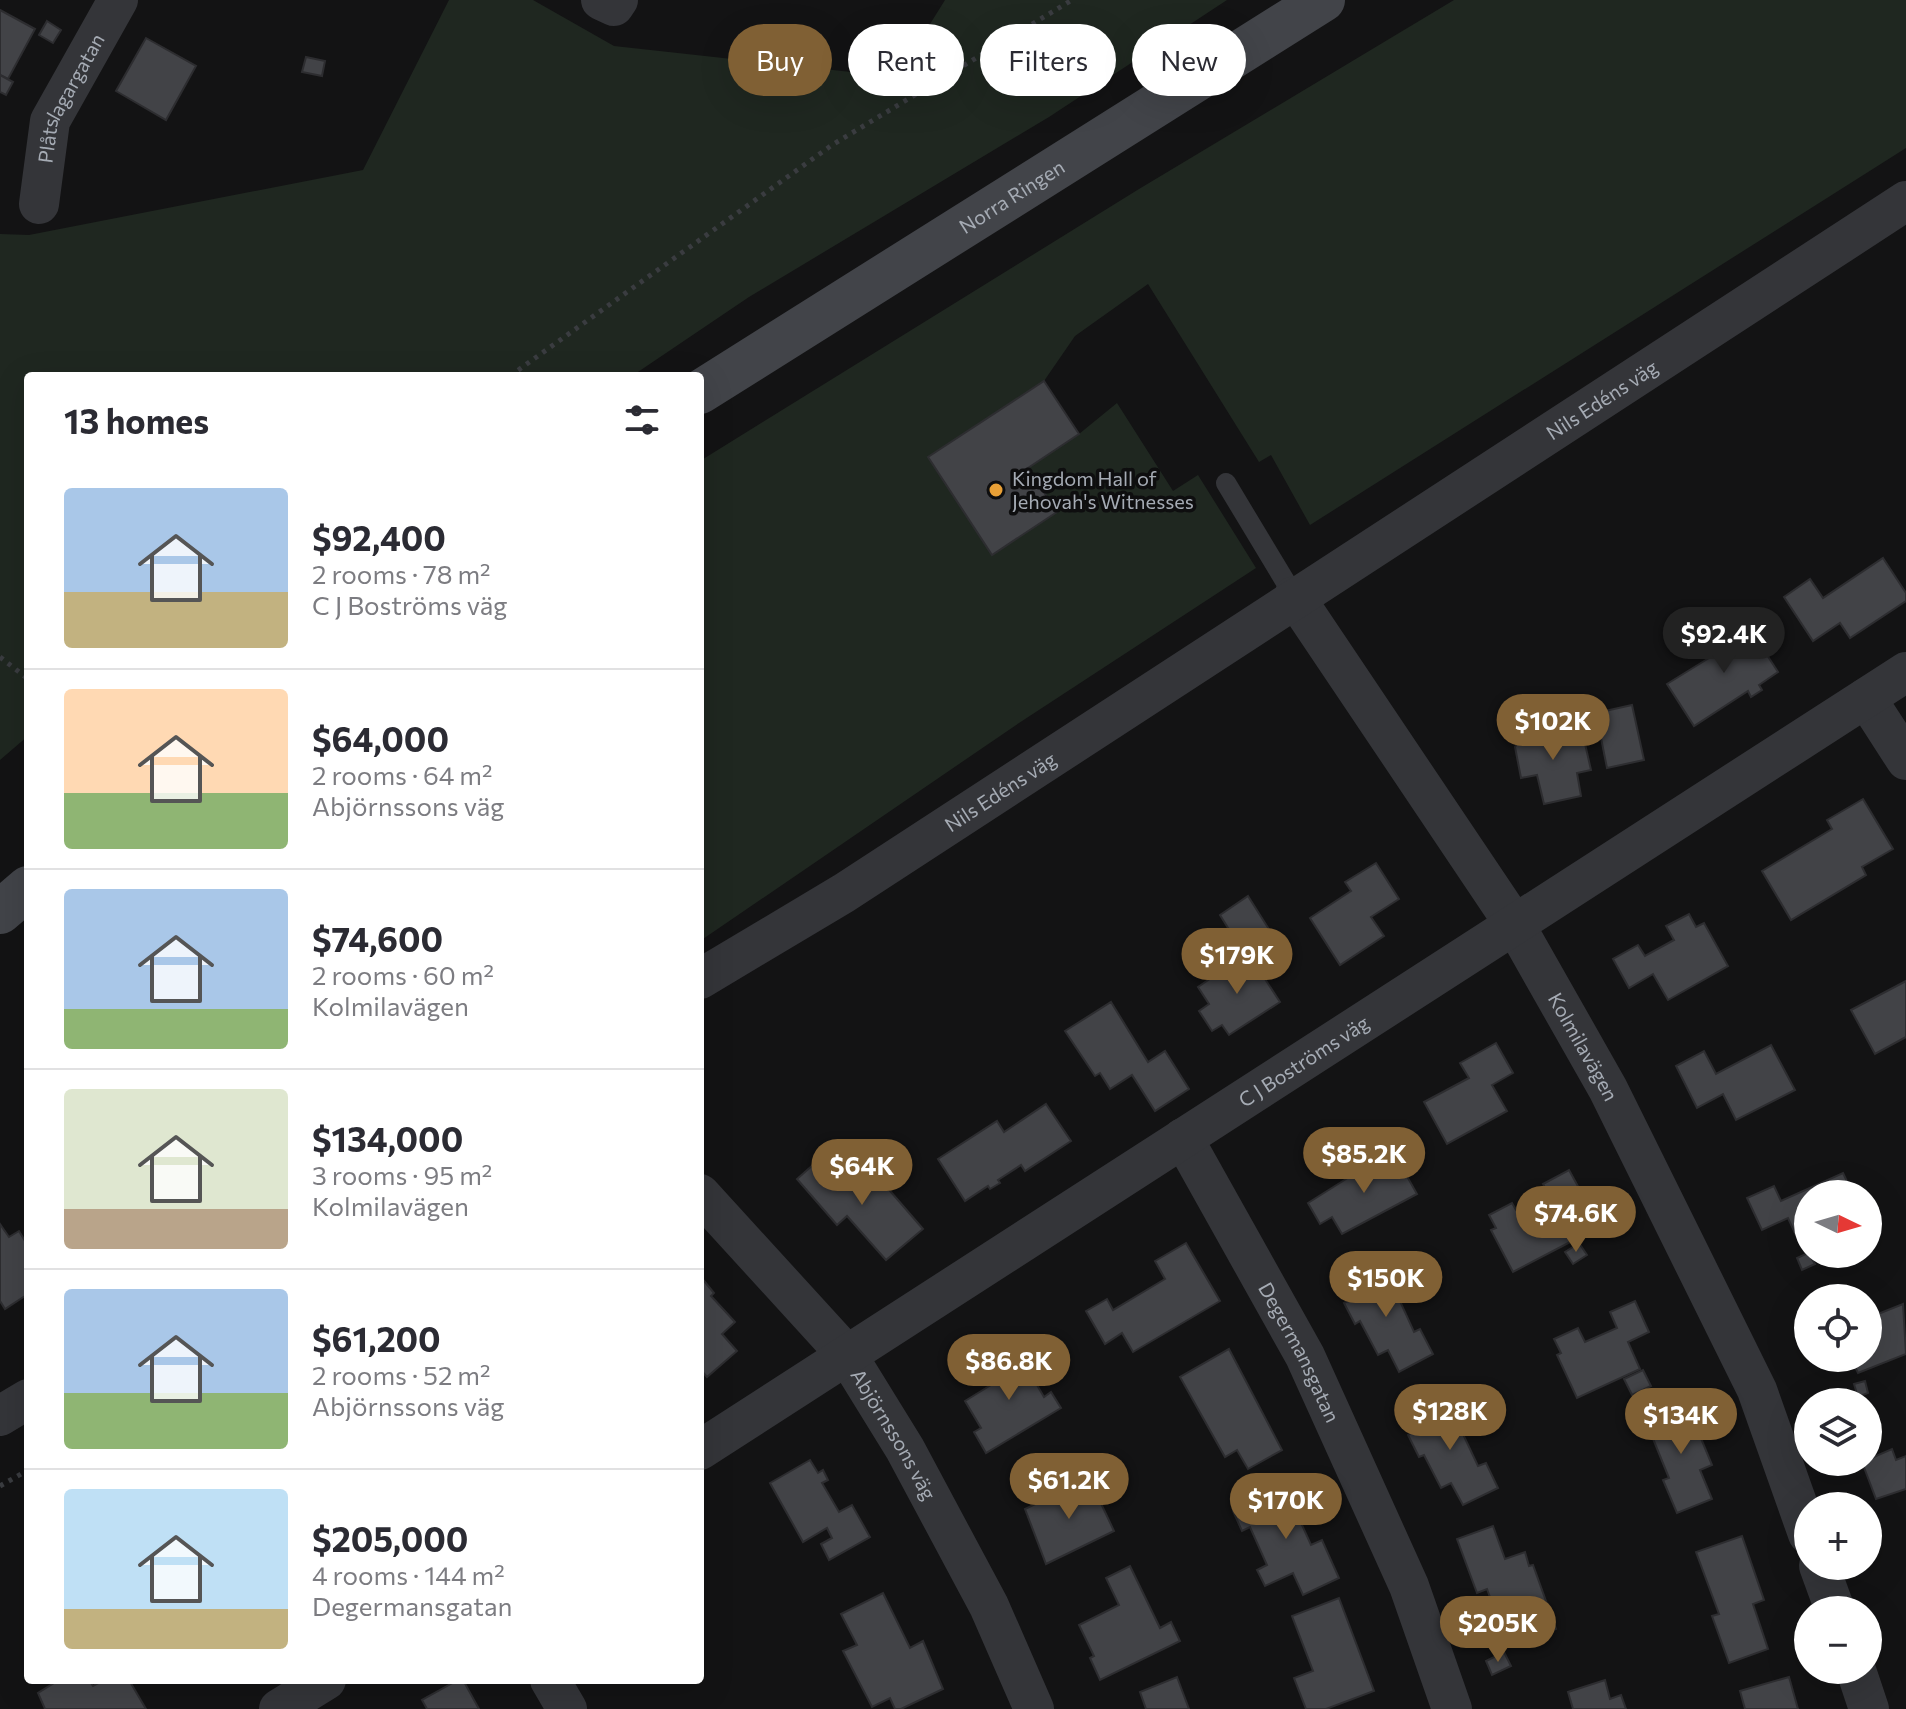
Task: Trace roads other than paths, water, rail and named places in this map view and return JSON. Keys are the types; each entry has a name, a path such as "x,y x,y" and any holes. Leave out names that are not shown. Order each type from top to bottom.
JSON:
{"main road":[{"name":"Norra Ringen","path":"704,389 1323,0"},
{"path":"0,912 24,891"}],"street":[{"name":"Plåtslagargatan","path":"39,204 50,121 118,0"},
{"name":"Nils Edéns väg","path":"704,977 844,893 1294,596 1906,201"},
{"name":"Kolmilavägen","path":"1294,596 1515,925 1608,1089 1757,1390 1794,1494"},
{"name":"C J Boströms väg","path":"704,1447 1906,672"},
{"path":"1866,698 1906,760"},
{"name":"Degermansgatan","path":"1183,1138 1305,1356 1409,1586 1452,1709"},
{"name":"Abjörnssons väg","path":"704,1198 847,1355 905,1449 989,1606 1034,1709"},
{"path":"0,1416 24,1401"},
{"path":"279,1709 320,1684"},
{"path":"552,1684 567,1709"},
{"path":"1861,1684 1869,1709"}],"lane":[{"path":"1226,483 1294,596"}],"place":[{"name":"Kingdom Hall of Jehovah's Witnesses","path":"996,490"}]}
